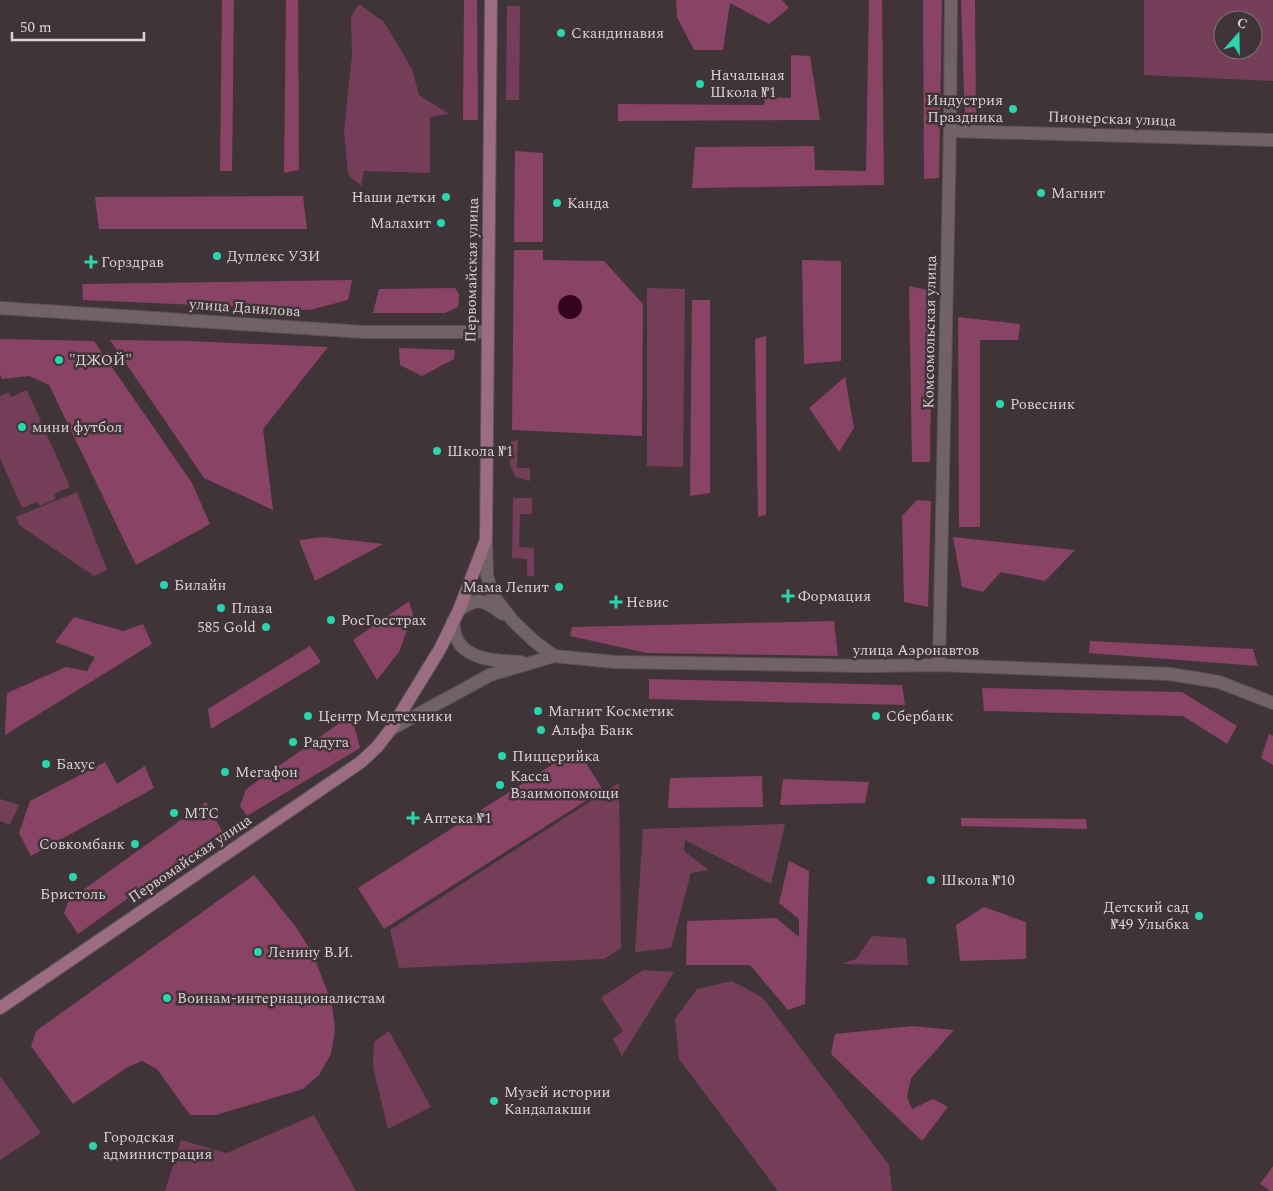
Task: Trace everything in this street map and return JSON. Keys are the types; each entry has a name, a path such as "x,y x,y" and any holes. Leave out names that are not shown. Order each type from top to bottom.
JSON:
{"main road":[{"name":"Первомайская улица","path":"0,1008 361,762 377,747 391,729 440,649 456,616 486,540 491,0"}],"street":[{"name":"Комсомольская улица","path":"939,664 951,0"},
{"name":"Пионерская улица","path":"950,131 1273,140"},
{"name":"улица Данилова","path":"0,308 364,332 488,332"},
{"name":"Первомайская улица","path":"486,540 487,575 492,594 513,621 554,656"},
{"path":"513,621 486,603 472,601 456,616 456,638 468,652 493,661 532,662"},
{"name":"улица Аэронавтов","path":"554,656 615,662 866,666 939,664 1170,674 1219,682 1273,703"},
{"name":"Первомайская улица","path":"391,729 490,675 554,656"}],"shaded area":[{"path":"222,0 234,0 232,171 220,171"},
{"path":"286,0 298,0 299,170 284,173"},
{"path":"464,0 477,0 478,120 463,120"},
{"path":"676,0 782,0 789,8 769,24 730,3 723,50 694,50 677,17"},
{"path":"869,0 882,0 884,185 692,188 695,147 814,146 815,170 866,171"},
{"path":"923,0 942,0 939,178 924,179"},
{"path":"961,0 975,0 976,118 965,119"},
{"path":"1144,0 1273,0 1273,81 1144,75"},
{"path":"359,4 384,22 412,69 419,95 449,114 430,117 430,173 364,171 361,186 348,175 344,132 352,55 351,17"},
{"path":"507,6 520,6 519,100 506,100"},
{"path":"791,55 810,56 820,120 618,121 618,104 764,105 765,97 791,98"},
{"path":"515,151 543,153 543,242 514,242"},
{"path":"303,196 307,229 99,229 95,197"},
{"path":"514,250 543,250 543,260 604,261 643,304 642,436 512,430"},
{"path":"802,260 841,261 841,361 804,364"},
{"path":"352,280 348,300 310,310 83,300 82,284"},
{"path":"909,286 932,291 930,462 912,462"},
{"path":"455,288 459,294 458,307 445,313 373,313 379,289"},
{"path":"647,288 685,289 683,467 647,466"},
{"path":"570,295 575,296 581,302 581,312 575,318 570,319 565,318 559,312 558,307 559,302 565,296"},
{"path":"692,300 710,300 710,493 690,496"},
{"path":"958,317 1020,324 1018,340 980,340 980,527 959,527"},
{"path":"766,336 766,515 758,517 755,339"},
{"path":"0,339 94,341 192,483 210,524 136,565 49,385 29,376 2,379 0,374"},
{"path":"110,340 189,341 328,347 263,429 273,510 204,478"},
{"path":"399,348 455,350 454,359 422,376 400,365"},
{"path":"845,377 854,428 839,452 809,408"},
{"name":"мини футбол","path":"27,390 70,487 54,494 56,499 40,506 37,502 22,508 0,458 0,396 9,392 11,397"},
{"path":"518,440 517,468 530,468 530,481 515,477 510,464 511,441"},
{"path":"77,492 107,570 94,576 19,525 16,517"},
{"path":"513,498 532,498 532,514 520,514 519,547 534,548 534,577 527,575 527,559 512,558"},
{"path":"917,500 931,501 928,607 904,602 902,516"},
{"path":"323,537 383,544 315,581 299,540"},
{"path":"953,537 1075,550 1045,581 1001,572 983,592 962,587"},
{"path":"409,601 413,614 399,652 377,680 353,640"},
{"path":"74,617 123,631 143,624 152,644 5,735 7,693 66,667 87,671 95,657 55,642"},
{"path":"834,621 838,656 647,653 570,636 572,627"},
{"path":"1090,641 1253,649 1258,666 1089,653"},
{"path":"310,646 321,662 211,729 208,709"},
{"path":"649,679 902,685 905,705 649,699"},
{"path":"982,688 1182,692 1237,726 1227,744 1183,716 984,711"},
{"path":"351,715 360,748 247,816 240,806 246,789"},
{"path":"1269,734 1273,736 1273,765 1261,758"},
{"path":"577,749 603,790 384,929 358,888"},
{"path":"105,762 117,784 145,766 154,788 31,856 19,833 30,801"},
{"path":"762,776 763,807 668,808 670,778"},
{"path":"783,779 869,782 865,803 780,805"},
{"path":"619,783 621,948 604,959 399,968 390,930"},
{"path":"0,799 19,805 10,825 0,821"},
{"path":"206,802 222,831 78,934 64,913 69,900"},
{"path":"961,818 1086,819 1087,829 961,826"},
{"path":"785,824 771,884 685,840 684,851 709,870 691,873 671,948 635,952 643,829"},
{"path":"789,861 809,871 805,1004 788,1010 750,965 686,965 687,921 776,918 799,937 799,919 779,903"},
{"path":"254,875 296,927 313,954 332,1004 335,1030 331,1054 319,1075 303,1089 216,1115 190,1115 157,1069 142,1061 128,1067 73,1104 31,1046 36,1031"},
{"path":"984,907 1026,922 1026,959 960,961 956,925"},
{"path":"872,936 906,938 908,965 842,964 856,959"},
{"path":"643,970 674,972 622,1056 613,1039 623,1031 601,998"},
{"path":"732,981 762,997 889,1165 892,1191 778,1191 679,1059 675,1019 697,989"},
{"path":"913,1026 954,1030 911,1078 907,1097 912,1109 933,1099 948,1107 922,1141 831,1054 835,1034"},
{"path":"389,1031 431,1107 388,1129 373,1067 374,1042"},
{"path":"0,1076 41,1133 0,1160"},
{"path":"314,1115 356,1191 165,1191 181,1140 227,1153"},
{"path":"1273,1166 1273,1191 1270,1191 1260,1184"}],"place":[{"name":"Скандинавия","path":"561,33"},
{"name":"Начальная Школа №1","path":"700,84"},
{"name":"Индустрия Праздника","path":"1013,109"},
{"name":"Магнит","path":"1041,193"},
{"name":"Наши детки","path":"446,197"},
{"name":"Канда","path":"557,203"},
{"name":"Малахит","path":"441,223"},
{"name":"Дуплекс УЗИ","path":"217,256"},
{"name":"Горздрав","path":"91,262"},
{"name":"\"ДЖОЙ\"","path":"59,360"},
{"name":"Ровесник","path":"1000,404"},
{"name":"мини футбол","path":"22,427"},
{"name":"Школа №1","path":"437,451"},
{"name":"Билайн","path":"164,585"},
{"name":"Мама Лепит","path":"559,587"},
{"name":"Формация","path":"788,596"},
{"name":"Невис","path":"616,602"},
{"name":"Плаза","path":"221,608"},
{"name":"РосГосстрах","path":"331,620"},
{"name":"585 Gold","path":"266,627"},
{"name":"Магнит Косметик","path":"538,711"},
{"name":"Центр Медтехники","path":"308,716"},
{"name":"Сбербанк","path":"876,716"},
{"name":"Альфа Банк","path":"541,730"},
{"name":"Радуга","path":"293,742"},
{"name":"Пиццерийка","path":"502,756"},
{"name":"Бахус","path":"46,764"},
{"name":"Мегафон","path":"225,772"},
{"name":"Касса Взаимопомощи","path":"500,785"},
{"name":"МТС","path":"174,813"},
{"name":"Аптека №1","path":"413,818"},
{"name":"Совкомбанк","path":"135,844"},
{"name":"Бристоль","path":"73,877"},
{"name":"Школа №10","path":"931,880"},
{"name":"Детский сад №49 Улыбка","path":"1199,916"},
{"name":"Ленину В.И.","path":"258,952"},
{"name":"Воинам-интернационалистам","path":"167,998"},
{"name":"Музей истории Кандалакши","path":"494,1101"},
{"name":"Городская администрация","path":"93,1146"}]}
